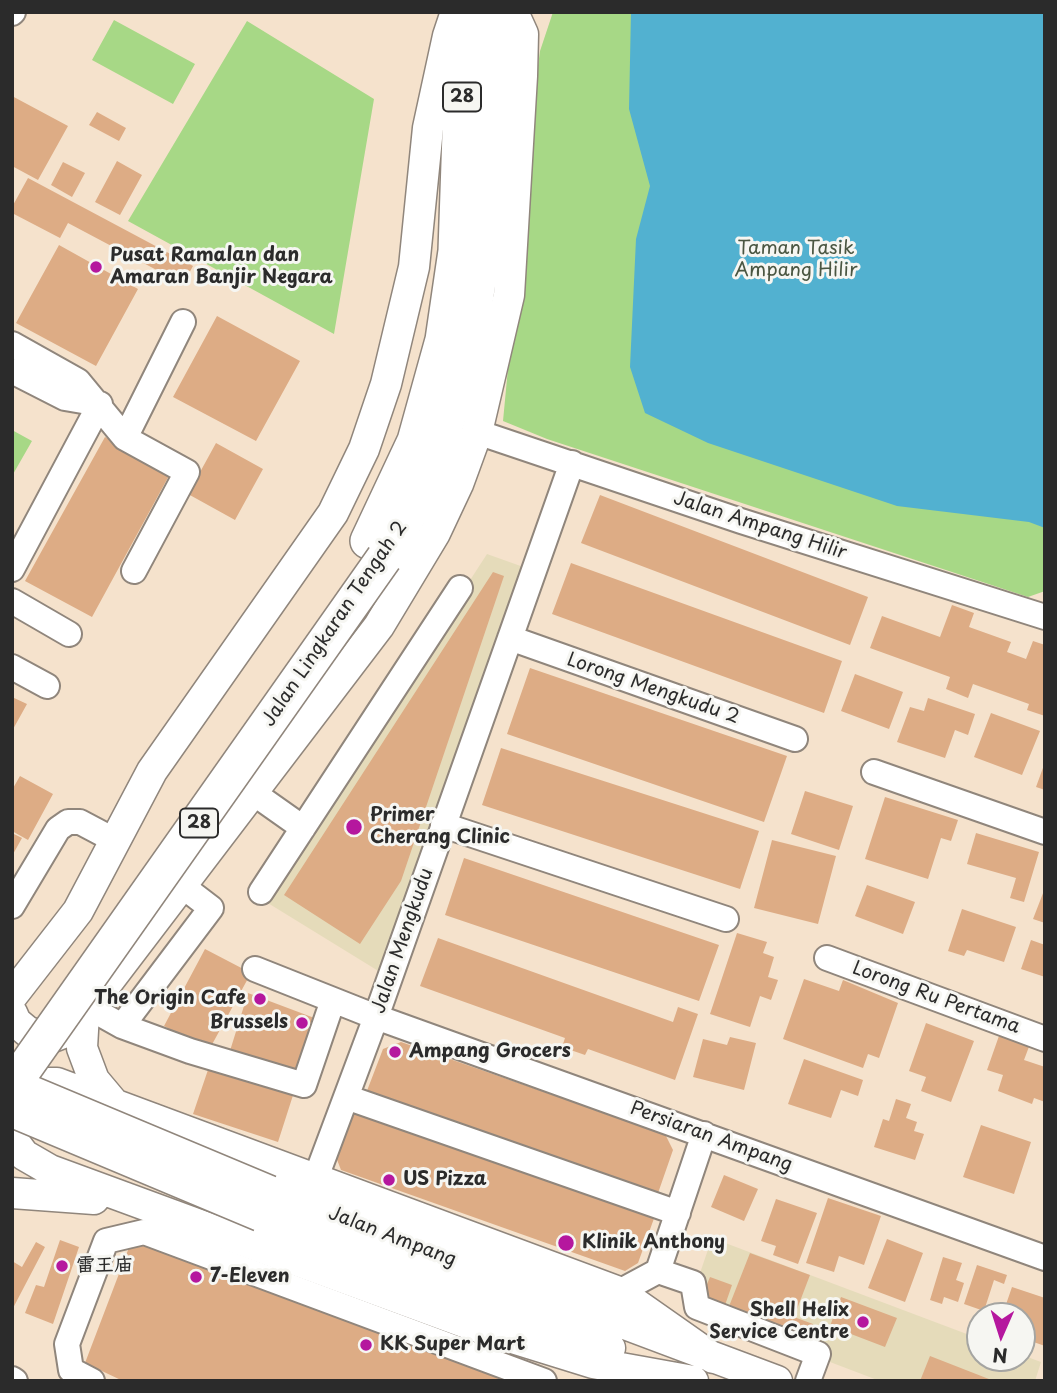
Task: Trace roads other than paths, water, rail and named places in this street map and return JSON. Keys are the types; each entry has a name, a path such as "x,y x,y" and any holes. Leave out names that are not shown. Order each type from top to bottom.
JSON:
{"highway":[{"name":"Jalan Lingkaran Tengah 2","path":"21,1080 384,558 417,501 439,448 468,349 482,255 472,182 463,74 478,12"},
{"name":"Jalan Lingkaran Tengah 2","path":"12,1047 366,547 415,441 432,384 443,340 456,251 510,12"}],"main road":[{"path":"15,988 78,911 152,771 333,513 364,449 387,384 414,267 428,128 448,36 456,12"},
{"path":"12,1111 21,1080 81,1017 379,626 435,533 458,484 477,432 509,295 523,34 510,12"},
{"path":"12,1013 16,1022 28,1032 50,1038 81,1017"},
{"path":"81,1017 82,1048 94,1080 115,1105"},
{"path":"21,1080 57,1083 619,1292 701,1373"},
{"name":"Jalan Ampang","path":"21,1080 265,1203"},
{"path":"50,1170 48,1137 54,1120 66,1104 85,1094"},
{"name":"Jalan Ampang","path":"12,1111 265,1203 701,1373 777,1381"},
{"path":"12,1139 24,1155 50,1170 605,1374 701,1373"},
{"path":"12,1193 47,1193 140,1204"}],"street":[{"path":"125,438 183,322"},
{"path":"12,344 78,380 125,438 187,472 134,571"},
{"path":"12,371 65,398 100,404"},
{"path":"12,569 100,404"},
{"name":"Jalan Ampang Hilir","path":"477,432 1045,617"},
{"name":"Jalan Mengkudu","path":"315,1180 376,1017 572,463"},
{"path":"261,892 460,588"},
{"path":"12,601 69,634"},
{"name":"Lorong Mengkudu 2","path":"510,638 795,739"},
{"path":"12,667 47,686"},
{"path":"874,772 1045,832"},
{"path":"252,792 303,828"},
{"path":"12,906 58,829 68,822 80,822 114,840"},
{"path":"443,825 726,919"},
{"path":"122,1026 211,908 181,885"},
{"name":"Lorong Ru Pertama","path":"827,958 1045,1039"},
{"name":"Persiaran Ampang","path":"255,969 376,1017 1045,1258"},
{"path":"81,1017 122,1026 190,1051 304,1085 332,1000"},
{"path":"346,1097 678,1213"},
{"path":"619,1292 658,1271 704,1134"},
{"path":"92,1381 71,1370 66,1344 106,1241 144,1232 544,1381"},
{"path":"658,1271 693,1283 697,1307 818,1354 808,1381"}],"water":[{"name":"Taman Tasik Ampang Hilir","path":"631,12 1045,12 1045,528 1029,522 897,506 708,443 645,413 630,367 636,239 650,186 629,109"}],"place":[{"name":"Pusat Ramalan dan Amaran Banjir Negara","path":"96,267"},
{"name":"Primer Cherang Clinic","path":"354,827"},
{"name":"The Origin Cafe","path":"260,999"},
{"name":"Brussels","path":"302,1023"},
{"name":"Ampang Grocers","path":"395,1052"},
{"name":"US Pizza","path":"389,1180"},
{"name":"Klinik Anthony","path":"566,1243"},
{"name":"雷王庙","path":"62,1266"},
{"name":"7-Eleven","path":"196,1277"},
{"name":"Shell Helix Service Centre","path":"863,1322"},
{"name":"KK Super Mart","path":"366,1345"}]}
